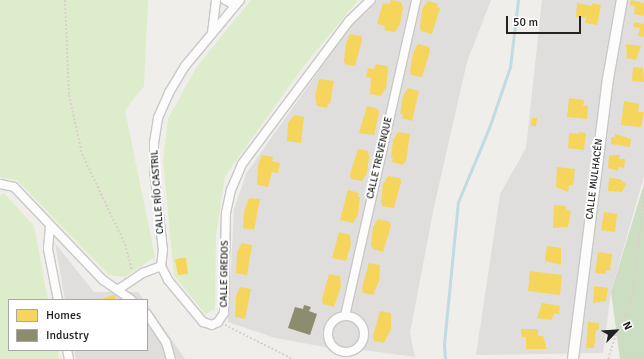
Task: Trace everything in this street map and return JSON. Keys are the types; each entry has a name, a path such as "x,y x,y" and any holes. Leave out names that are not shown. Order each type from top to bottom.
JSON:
{"street":[{"path":"212,33 216,0"},
{"path":"225,0 231,4 240,1"},
{"name":"CALLE GREDOS","path":"161,266 168,280 203,322 212,325 218,322 224,313 226,213 231,190 242,164 349,21 371,0"},
{"name":"CALLE TREVENQUE","path":"344,316 416,0"},
{"name":"CALLE MULHACÉN","path":"574,359 608,79 622,0"},
{"name":"CALLE RÍO CASTRIL","path":"161,266 162,250 154,170 154,142 158,118 169,93 185,66 240,1"},
{"path":"0,184 14,187 103,280 131,299"},
{"path":"50,226 48,249 58,299"},
{"path":"118,289 161,266"},
{"path":"148,315 166,342 171,359"},
{"path":"344,316 356,319 364,334 357,349 346,352 331,344 328,332 333,321 344,316"}],"path":[{"path":"65,0 70,95 82,154 125,244 135,279"},
{"path":"608,359 620,323 631,302 644,197"},
{"path":"218,322 293,359"}],"shaded area":[{"path":"362,0 491,0 467,62 434,207 410,333 415,357 363,350 350,357 335,354 325,347 275,338 228,322 234,209 247,172 352,24 370,9"},
{"path":"542,0 644,0 644,176 611,292 603,353 476,355 500,194 526,148"},
{"path":"55,243 94,292 138,292 143,299 65,299"},
{"path":"148,305 185,359 76,359 74,351 148,351"}],"green space":[{"path":"0,0 148,0 144,86 125,110 155,257 125,277 109,275 17,180 0,178"},
{"path":"251,0 358,0 303,67 225,176 216,236 215,309 205,314 174,275 163,161 168,119 196,68"},
{"path":"644,184 644,359 620,359 611,292"},
{"path":"4,193 34,226 48,299 8,299 8,351 58,351 59,359 0,359 0,195"}],"building: Homes":[{"path":"391,0 401,2 403,7 400,24 395,32 384,30 385,26 377,24 383,3 390,4"},
{"path":"631,0 644,3 644,16 634,14 635,6 630,5"},
{"path":"428,1 438,4 437,7 440,8 432,34 421,31 420,27 422,9"},
{"path":"577,3 592,6 592,3 601,5 597,25 585,23 587,13 585,18 576,17"},
{"path":"634,22 644,24 644,37 638,36 640,28 633,27"},
{"path":"350,34 361,36 362,40 355,66 345,64 344,60 346,43"},
{"path":"418,44 429,47 430,51 422,77 411,75 410,71 413,53"},
{"path":"626,44 641,46 636,60 627,58"},
{"path":"376,64 387,66 388,70 386,88 381,96 370,94 371,78 366,77 368,68 374,69"},
{"path":"633,67 643,68 644,82 632,81"},
{"path":"319,79 334,81 330,104 328,103 327,108 317,106 315,96"},
{"path":"408,88 419,91 412,121 402,118 403,114 400,114 403,96"},
{"path":"569,98 584,100 583,106 588,106 587,119 567,117"},
{"path":"624,101 639,104 638,112 644,112 641,127 621,125"},
{"path":"367,106 378,109 379,113 374,135 359,133"},
{"path":"294,115 304,117 301,143 287,141 288,123"},
{"path":"532,118 537,118 536,126 531,126"},
{"path":"398,132 410,134 406,161 402,165 392,162 393,158 391,158 393,140"},
{"path":"579,132 586,133 584,150 568,148 569,133 579,134"},
{"path":"615,134 631,139 630,147 611,144 611,137 615,137"},
{"path":"358,149 368,151 369,156 367,173 362,181 351,179 350,174"},
{"path":"262,155 273,157 272,161 280,163 278,173 272,172 268,187 257,185 258,165"},
{"path":"609,155 620,155 619,159 625,159 624,168 618,167 618,171 608,168"},
{"path":"557,167 575,169 573,185 569,185 568,192 556,187"},
{"path":"388,176 400,178 401,182 394,208 382,206 381,201 383,184"},
{"path":"609,178 620,179 626,184 622,192 608,191"},
{"path":"348,190 359,193 358,197 360,197 358,215 353,223 340,220"},
{"path":"249,198 260,199 254,230 243,228 244,212"},
{"path":"554,205 566,206 566,210 571,211 568,227 553,228"},
{"path":"604,212 617,214 615,232 601,230"},
{"path":"378,219 390,222 391,226 383,252 373,249 371,245 373,227"},
{"path":"339,232 350,235 351,244 346,261 332,258"},
{"path":"242,243 252,245 247,275 236,273 237,252"},
{"path":"547,246 561,248 561,265 545,261"},
{"path":"598,252 612,254 610,271 606,270 606,274 595,273"},
{"path":"186,258 188,274 178,275 175,260"},
{"path":"369,263 380,265 379,281 373,295 363,293 362,288"},
{"path":"530,271 562,275 560,295 528,291"},
{"path":"329,274 340,276 341,286 334,307 323,304 322,299"},
{"path":"594,286 608,288 606,301 593,303"},
{"path":"240,287 251,289 245,319 235,317 236,296"},
{"path":"114,295 116,297 115,299 101,299"},
{"path":"542,303 560,306 559,314 555,313 551,320 537,318"},
{"path":"380,311 391,313 391,329 384,343 374,341 373,336"},
{"path":"588,322 599,323 599,330 596,330 594,348 586,348"},
{"path":"521,329 538,329 538,336 543,336 547,349 526,349 526,337 522,337"}],"building: Industry":[{"path":"304,305 311,307 309,311 317,314 310,335 288,328 295,307 303,309"}],"waterway":[{"path":"445,359 444,344 458,202 489,128 510,67 518,0"}]}
